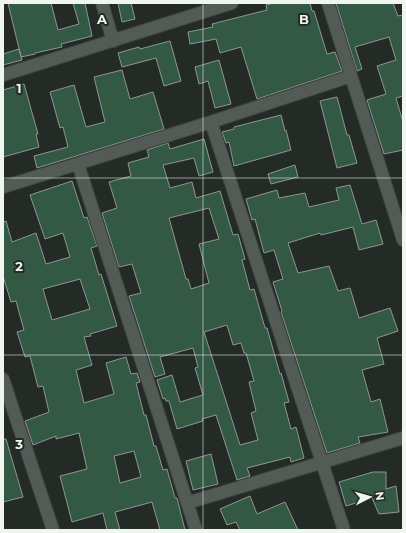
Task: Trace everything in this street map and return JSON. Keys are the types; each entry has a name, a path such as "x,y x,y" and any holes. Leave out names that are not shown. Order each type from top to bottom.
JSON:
{"street":[{"path":"102,3 113,41"},
{"path":"3,75 113,41 216,5 232,3"},
{"path":"328,3 403,240"},
{"path":"3,187 211,122 351,76"},
{"path":"211,122 344,530"},
{"path":"78,164 196,530"},
{"path":"3,379 53,530"},
{"path":"187,503 403,438"}],"building":[{"path":"8,3 51,3 58,30 79,24 73,3 85,3 92,36 61,44 62,47 21,57"},
{"path":"118,3 131,3 135,19 122,22"},
{"path":"274,3 310,3 312,11 314,11 327,54 335,52 342,71 257,99 241,47 220,53 216,39 190,44 188,32 213,27 212,24 267,10 266,5"},
{"path":"336,3 393,3 398,16 403,15 403,96 396,98 403,122 403,150 384,154 367,100 386,94 377,66 396,60 389,37 355,47 362,69 357,71"},
{"path":"170,41 181,81 164,86 156,58 122,67 118,53"},
{"path":"19,49 22,60 3,65 3,54"},
{"path":"219,60 231,104 215,108 208,81 199,84 195,67"},
{"path":"122,70 130,99 153,92 164,129 37,168 34,156 68,147 63,127 60,128 50,92 74,85 86,127 105,122 94,77"},
{"path":"24,84 38,134 36,134 39,147 3,157 3,90"},
{"path":"337,97 347,135 349,135 357,163 337,168 320,101"},
{"path":"281,115 291,150 234,166 229,142 226,143 222,132 234,129 234,127"},
{"path":"204,139 213,172 199,176 194,158 163,165 170,188 192,182 196,198 220,191 233,235 238,234 245,259 242,260 250,290 254,289 265,328 267,328 289,402 284,403 291,429 296,427 304,458 291,462 290,457 247,468 250,476 237,480 216,415 202,419 203,421 177,429 169,401 166,401 165,398 163,399 157,380 172,375 180,402 203,395 195,368 198,367 193,348 160,357 165,374 155,377 129,296 141,293 132,264 119,267 102,213 117,208 109,182 131,176 128,163 149,157 147,150 168,143 170,149","holes":["209,208 219,239 199,244 209,283 191,289 188,279 186,279 169,218","227,325 233,345 241,343 244,353 246,353 254,381 249,382 256,411 251,413 258,440 240,445 204,332"]},
{"path":"295,165 298,177 271,184 268,174"},
{"path":"72,181 84,218 87,217 97,246 91,248 99,275 101,274 117,326 90,334 91,336 84,337 92,365 76,370 84,403 114,394 106,363 126,357 131,374 137,373 140,382 136,383 144,415 146,415 154,446 156,446 163,470 167,469 175,498 177,498 185,530 160,530 152,502 115,512 120,530 107,530 103,513 72,522 60,476 87,469 79,433 56,439 56,436 33,445 25,421 49,412 43,386 38,387 30,356 25,357 17,332 24,330 16,301 11,302 3,276 3,222 6,221 12,242 36,233 46,264 70,257 63,233 45,239 30,195","holes":["80,279 90,309 52,320 43,289","134,451 141,477 120,483 114,456"]},
{"path":"350,185 362,224 376,220 383,244 359,250 353,227 321,235 320,233 288,243 298,273 329,266 338,291 350,288 359,318 390,308 398,331 377,338 384,364 362,370 371,402 380,399 388,432 358,437 360,443 327,453 281,312 282,311 273,282 283,279 274,250 264,253 255,219 252,220 246,199 277,190 279,198 305,193 309,207 339,200 336,188"},
{"path":"3,439 6,439 23,497 3,502"},
{"path":"211,454 218,484 193,490 186,461"},
{"path":"373,472 386,472 386,489 396,486 399,512 379,514 372,498 346,506 339,482"},
{"path":"250,496 257,514 285,502 298,530 240,530 236,522 227,525 220,509"}]}
